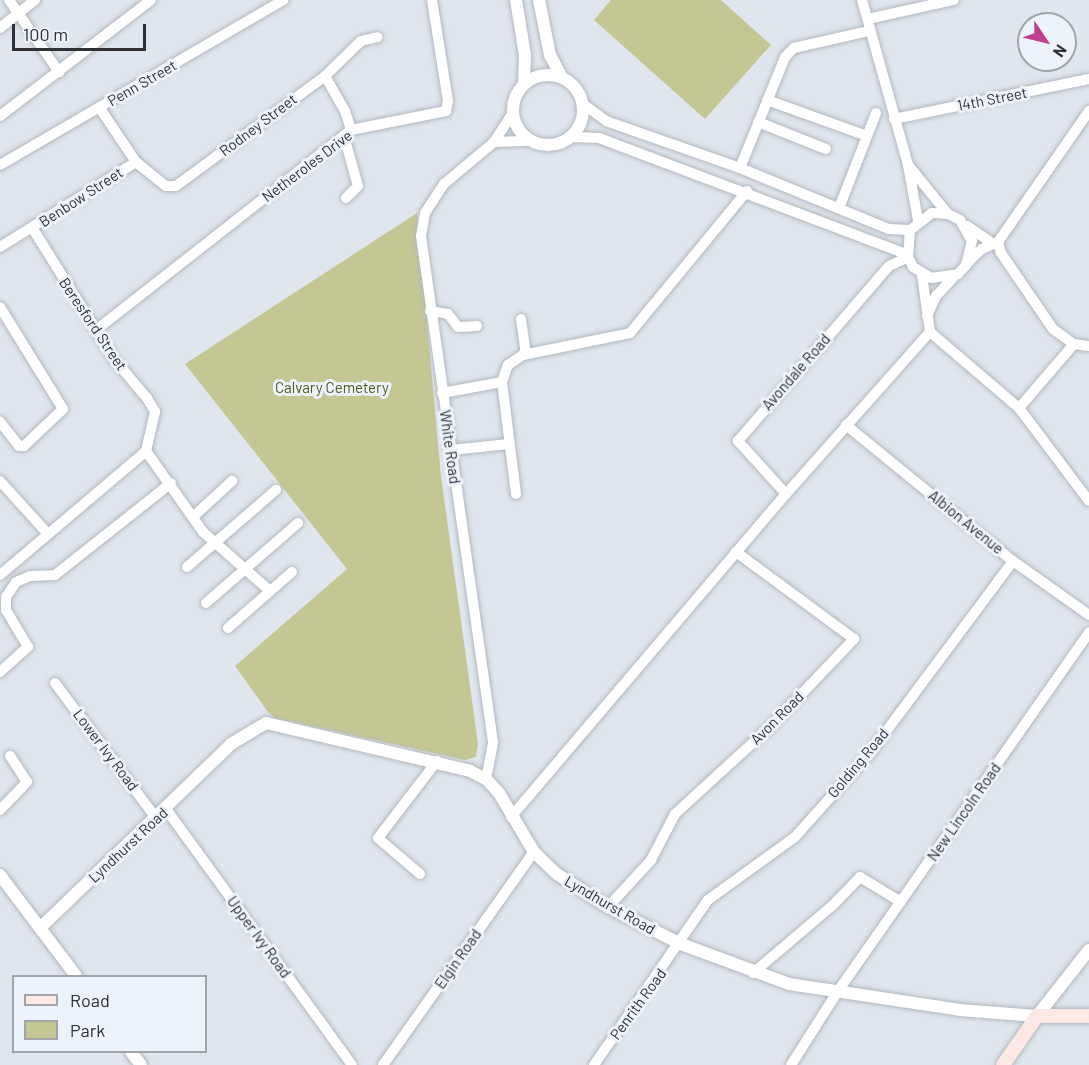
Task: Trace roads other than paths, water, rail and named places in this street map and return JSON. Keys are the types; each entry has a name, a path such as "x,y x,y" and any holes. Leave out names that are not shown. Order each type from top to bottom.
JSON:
{"main road":[{"name":"Lyndhurst Road","path":"1037,1016 1089,1016"},
{"path":"1003,1065 1037,1016"}],"street":[{"path":"9,0 16,14 59,72"},
{"path":"0,28 35,0"},
{"path":"0,116 151,0"},
{"name":"Penn Street","path":"0,165 285,0"},
{"name":"Netheroles Drive","path":"96,330 347,133 446,111 448,101 432,0"},
{"path":"516,0 525,55 524,84 513,103 512,114 515,125 529,141"},
{"path":"539,0 550,55 562,78 575,88 583,104 583,116 571,137"},
{"path":"862,0 868,19 869,32 908,165 918,220"},
{"path":"868,19 954,0"},
{"path":"740,168 785,57 794,48 869,32"},
{"name":"Rodney Street","path":"136,162 166,186 176,186 325,76 361,41 378,37"},
{"path":"325,76 345,111 358,186 346,198"},
{"path":"524,84 538,76 562,78"},
{"name":"14th Street","path":"894,119 1089,79"},
{"path":"767,100 867,136"},
{"path":"583,104 606,121 740,168 889,229 910,230"},
{"name":"Benbow Street","path":"0,247 33,229 136,162 99,107"},
{"path":"926,319 936,296 966,265 995,242 1089,111"},
{"path":"839,208 876,113"},
{"name":"White Road","path":"486,779 493,742 420,248 425,213 444,184 494,142 512,114"},
{"path":"759,122 826,149"},
{"path":"494,142 529,141 555,145 571,137 599,138 747,191 907,255 922,275 926,319 930,332 1019,408 1089,501"},
{"path":"908,165 948,214"},
{"path":"516,494 501,382 508,365 526,354 630,333 747,191"},
{"path":"907,255 910,230 918,220 932,213 948,214 995,242 1053,329 1074,344 1089,346"},
{"path":"960,220 972,241 966,265"},
{"name":"Beresford Street","path":"33,229 96,330 155,412 146,451"},
{"name":"Avondale Road","path":"786,494 738,441 890,266 907,255"},
{"path":"922,275 940,279 958,274"},
{"path":"0,307 62,411 24,446 19,446 0,422"},
{"path":"430,311 448,314 458,327 477,326"},
{"path":"521,319 526,354"},
{"path":"511,817 786,494 930,332"},
{"path":"1019,408 1074,344"},
{"path":"442,393 501,382"},
{"name":"Albion Avenue","path":"846,425 1013,561 1089,615"},
{"path":"451,450 509,444"},
{"path":"16,582 2,573 146,451 215,544 270,591"},
{"path":"0,481 48,534"},
{"path":"194,516 232,481"},
{"path":"0,672 28,649 6,610 6,597 16,582 30,576 55,575 171,483"},
{"path":"188,567 276,490"},
{"path":"206,603 298,523"},
{"name":"Avon Road","path":"608,907 651,860 675,814 770,727 854,639 736,552"},
{"name":"Golding Road","path":"681,944 708,900 795,837 870,753 1013,561"},
{"path":"228,628 292,572"},
{"name":"New Lincoln Road","path":"791,1065 838,991 1089,632"},
{"name":"Lower Ivy Road","path":"56,683 156,818"},
{"name":"Lyndhurst Road","path":"40,928 231,744 266,723 437,761 486,779 534,852 557,874 608,907 681,944 753,973 838,991 960,1010 1037,1016"},
{"path":"0,810 27,782 10,756"},
{"path":"420,874 378,838 437,761"},
{"name":"Upper Ivy Road","path":"166,809 351,1065"},
{"name":"Elgin Road","path":"383,1065 534,852"},
{"path":"0,875 75,975"},
{"path":"753,973 833,905 860,877 901,902"},
{"name":"Penrith Road","path":"594,1065 681,944"},
{"path":"1037,1016 1089,950"},
{"path":"132,1053 141,1065"}],"park label":[{"name":"Calvary Cemetery","path":"332,388"}]}
